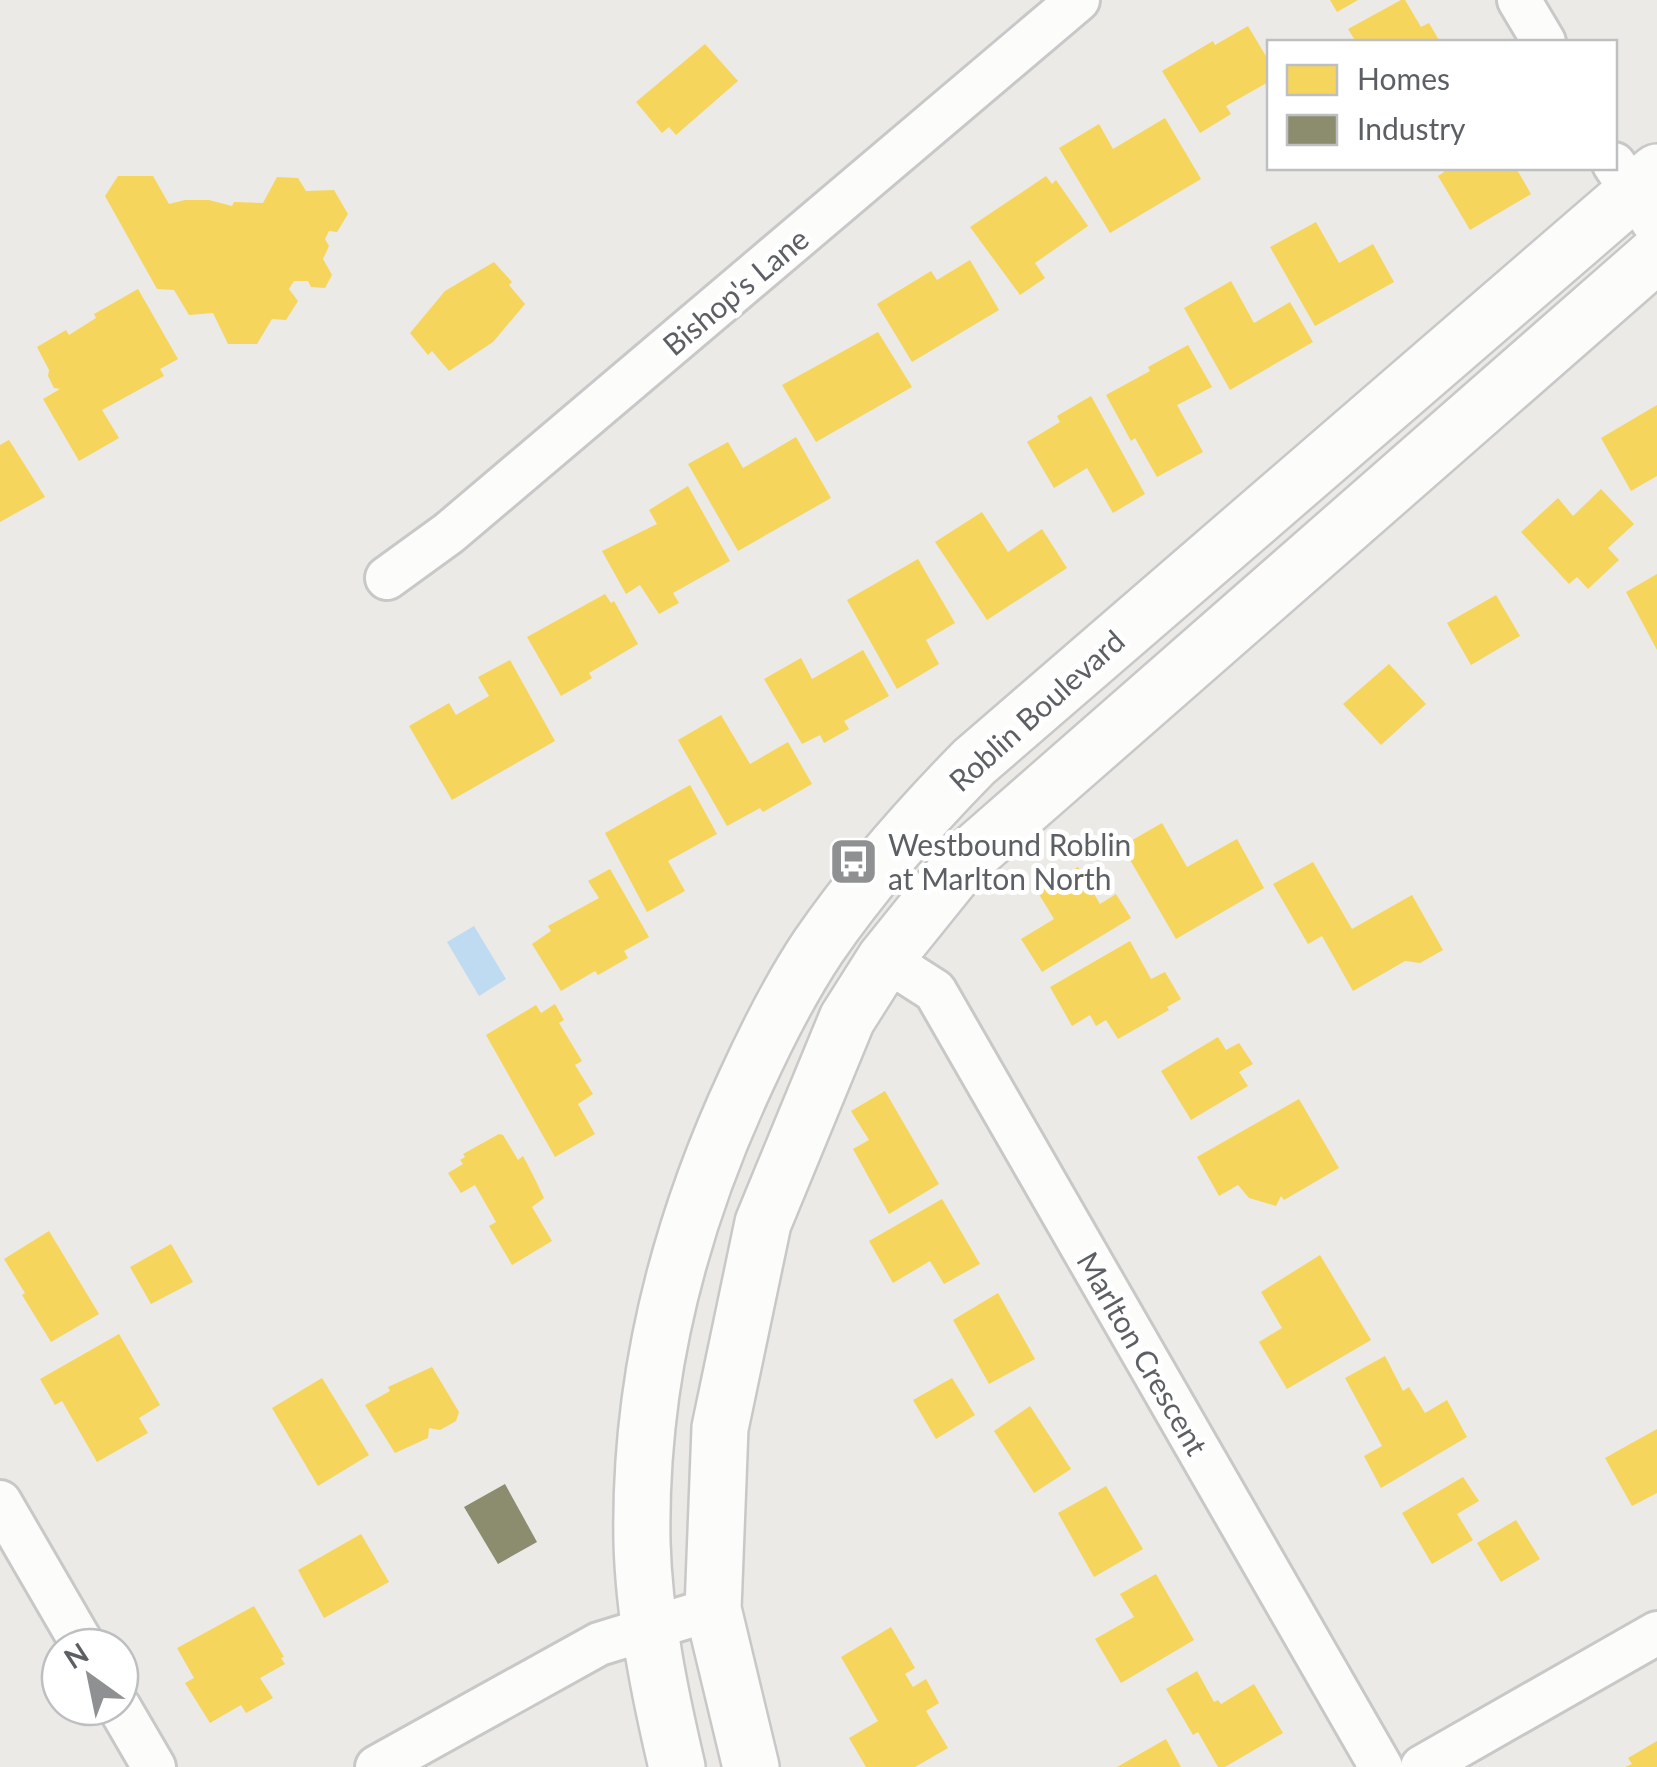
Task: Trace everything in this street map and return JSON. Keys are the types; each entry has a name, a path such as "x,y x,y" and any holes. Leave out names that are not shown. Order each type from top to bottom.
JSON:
{"main road":[{"name":"Roblin Boulevard","path":"677,1767 651,1626 642,1547 642,1483 655,1356 668,1295 696,1202 728,1118 770,1030 817,949 920,817 974,762 1640,189"},
{"path":"751,1767 713,1609 720,1428 763,1223 847,1019 885,959 964,862 1657,254"}],"street":[{"name":"Bishop's Lane","path":"388,578 449,533 1078,0"},
{"path":"1519,0 1543,40"},
{"name":"Marlton Crescent","path":"885,959 935,991 1381,1767"},
{"path":"0,1502 72,1627"},
{"path":"377,1767 599,1644 713,1609"},
{"path":"1422,1767 1657,1633"},
{"path":"131,1727 154,1767"}],"water":[{"path":"474,926 506,979 479,996 447,942"}],"building: Homes":[{"path":"1330,0 1358,0 1337,12"},
{"path":"1405,0 1421,27 1429,23 1439,40 1355,40 1348,29"},
{"path":"1248,26 1267,58 1267,83 1226,106 1231,114 1200,133 1162,71 1213,41 1215,45"},
{"path":"705,44 738,81 676,135 669,127 662,133 636,102"},
{"path":"1165,118 1201,179 1110,233 1059,148 1099,124 1113,149"},
{"path":"1517,170 1531,194 1470,230 1438,176 1444,172"},
{"path":"118,176 153,176 169,204 185,200 209,200 232,206 234,202 263,203 277,177 298,178 306,191 334,190 348,214 337,232 329,231 325,239 329,246 323,259 332,275 325,288 311,287 308,281 294,281 289,289 298,301 286,320 272,319 257,344 228,344 213,313 189,315 174,290 157,289 105,196"},
{"path":"1046,176 1052,184 1056,180 1088,226 1035,263 1045,278 1020,295 970,227"},
{"path":"1316,222 1339,263 1373,244 1394,282 1315,326 1270,247"},
{"path":"970,260 999,310 912,362 877,304 931,271 937,280"},
{"path":"494,262 525,304 493,342 449,371 432,351 428,355 410,333 445,291"},
{"path":"1231,281 1254,323 1290,302 1313,342 1230,390 1184,308"},
{"path":"138,289 178,359 160,369 164,376 102,410 119,438 79,461 43,399 60,389 54,388 37,347 66,330 69,335 96,318 94,314"},
{"path":"878,332 912,387 816,442 782,385"},
{"path":"1188,345 1212,387 1177,405 1203,452 1157,477 1135,438 1131,441 1106,395"},
{"path":"1091,396 1145,494 1113,513 1087,468 1054,488 1027,442 1060,422 1057,416"},
{"path":"1657,405 1657,476 1631,491 1601,438"},
{"path":"796,437 831,498 738,551 688,464 728,442 743,468"},
{"path":"9,440 45,497 0,522 0,445"},
{"path":"688,486 730,561 673,593 679,603 659,614 640,585 626,594 602,551 657,524 649,510"},
{"path":"1601,489 1634,524 1608,548 1619,560 1588,589 1577,577 1569,584 1521,532 1558,498 1573,516"},
{"path":"982,512 1008,552 1042,529 1067,568 987,620 935,542"},
{"path":"918,559 955,623 926,640 939,664 897,689 847,600"},
{"path":"1657,574 1657,650 1626,592"},
{"path":"605,594 611,603 614,601 638,644 589,673 592,678 561,696 527,637"},
{"path":"1496,595 1520,636 1471,665 1447,623"},
{"path":"863,650 889,696 844,721 849,729 824,743 820,735 802,744 764,679 801,658 812,679"},
{"path":"510,660 555,741 452,800 409,726 449,703 456,715 489,696 478,677"},
{"path":"1389,664 1426,704 1381,745 1343,704"},
{"path":"721,715 750,764 788,742 812,784 763,812 760,808 727,826 678,740"},
{"path":"690,785 717,834 668,861 685,891 647,912 605,833"},
{"path":"1162,823 1187,867 1237,839 1264,888 1176,939 1122,846"},
{"path":"1313,862 1352,929 1412,895 1443,950 1420,963 1405,961 1353,991 1322,936 1308,944 1273,884"},
{"path":"1078,867 1100,904 1116,894 1131,918 1042,972 1021,939 1054,919 1037,891"},
{"path":"610,869 649,937 624,951 628,958 561,991 532,944 551,931 548,926 599,898 588,881"},
{"path":"1130,941 1151,979 1165,972 1181,999 1118,1039 1106,1020 1096,1026 1090,1015 1072,1026 1050,987"},
{"path":"555,1004 564,1020 559,1023 582,1061 575,1065 593,1094 578,1104 595,1134 555,1157 486,1035 536,1005 541,1013"},
{"path":"1218,1037 1226,1050 1239,1043 1253,1064 1239,1072 1248,1086 1191,1120 1161,1071"},
{"path":"885,1091 939,1184 889,1214 853,1149 869,1140 851,1111"},
{"path":"1299,1099 1339,1168 1284,1200 1281,1196 1276,1206 1249,1198 1238,1185 1219,1196 1197,1157"},
{"path":"499,1134 518,1160 523,1156 533,1175 544,1198 532,1207 552,1241 512,1265 489,1226 496,1222 475,1185 461,1193 448,1173 463,1164 463,1154"},
{"path":"942,1199 980,1264 944,1284 930,1261 893,1283 869,1241"},
{"path":"49,1231 99,1314 51,1342 4,1259"},
{"path":"171,1244 193,1282 151,1304 130,1267"},
{"path":"1320,1255 1371,1340 1287,1389 1259,1342 1282,1328 1261,1292"},
{"path":"998,1293 1035,1359 989,1384 953,1320"},
{"path":"119,1334 160,1405 139,1418 148,1433 97,1462 62,1401 55,1405 40,1379"},
{"path":"1385,1356 1403,1391 1409,1387 1425,1413 1447,1400 1467,1437 1381,1488 1364,1456 1382,1446 1345,1378"},
{"path":"432,1367 459,1412 456,1421 440,1430 429,1428 428,1438 395,1453 365,1405 390,1391 388,1387"},
{"path":"322,1378 369,1455 318,1486 272,1408"},
{"path":"952,1378 975,1415 936,1439 913,1400"},
{"path":"1030,1406 1071,1469 1034,1493 994,1431"},
{"path":"1657,1429 1657,1493 1632,1506 1605,1458"},
{"path":"1463,1477 1479,1501 1457,1514 1473,1540 1432,1564 1402,1513"},
{"path":"1106,1486 1143,1549 1094,1577 1058,1513"},
{"path":"1516,1520 1540,1559 1501,1582 1477,1543"},
{"path":"361,1534 389,1582 324,1618 298,1570"},
{"path":"1156,1574 1194,1640 1121,1683 1095,1639 1134,1617 1120,1594"},
{"path":"254,1606 284,1657 281,1658 285,1664 260,1678 273,1698 246,1713 241,1705 210,1723 185,1683 194,1678 177,1648"},
{"path":"891,1627 915,1668 905,1674 913,1687 926,1679 939,1703 926,1711 948,1748 915,1767 866,1767 849,1738 878,1721 841,1657"},
{"path":"1197,1671 1214,1702 1218,1700 1221,1704 1254,1684 1283,1733 1225,1767 1218,1767 1198,1732 1193,1735 1166,1689"},
{"path":"1166,1739 1181,1767 1117,1767"},
{"path":"1657,1741 1657,1767 1625,1767 1632,1764 1628,1758"}],"building: Industry":[{"path":"505,1484 537,1542 498,1564 464,1507"}],"place":[{"name":"Westbound Roblin at Marlton North","path":"853,861"}]}
